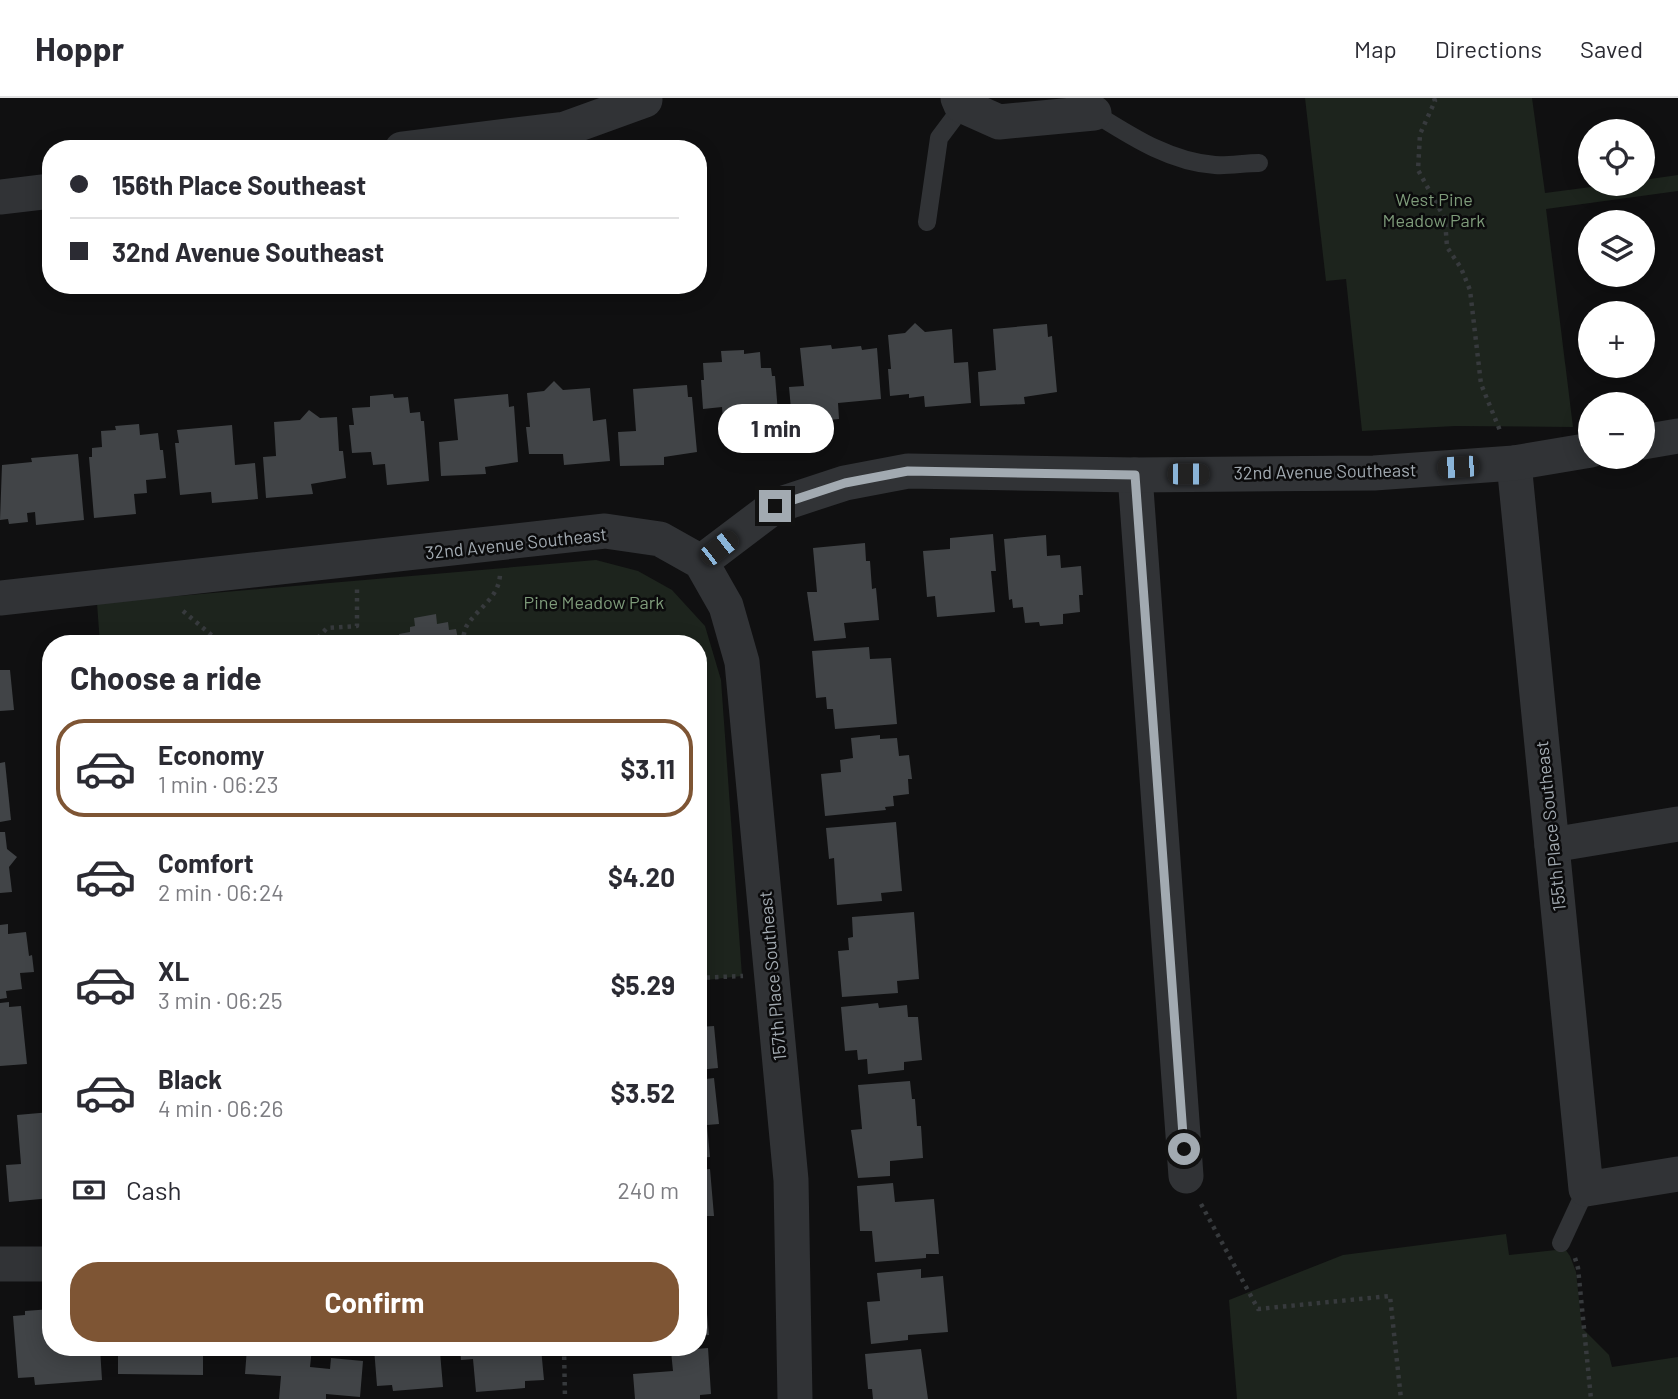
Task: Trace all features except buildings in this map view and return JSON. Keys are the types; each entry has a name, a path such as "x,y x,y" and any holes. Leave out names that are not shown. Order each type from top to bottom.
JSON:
{"street":[{"path":"475,140 565,129 645,100"},
{"path":"961,102 999,122 1094,113"},
{"path":"0,197 42,192"},
{"path":"1655,440 1678,436"},
{"name":"32nd Avenue Southeast","path":"0,598 605,531 660,539 701,562 775,506 845,483 908,471 1135,475 1374,472 1514,463 1578,452"},
{"name":"155th Place Southeast","path":"1514,463 1586,1188"},
{"path":"1135,475 1186,1175"},
{"name":"157th Place Southeast","path":"701,562 726,606 742,662 791,1180 795,1399"},
{"path":"1552,845 1678,824"},
{"path":"1586,1188 1678,1174"},
{"path":"0,1264 42,1264"}],"lane":[{"path":"927,222 939,138 961,102"},
{"path":"1094,113 1167,154 1214,165 1259,163"},
{"path":"1561,1242 1586,1188"}],"path":[{"path":"1434,98 1420,134 1418,170 1445,219 1447,247 1461,268 1470,290 1480,384 1514,463"},
{"path":"464,635 466,628 491,599 500,583 501,543"},
{"path":"320,635 327,628 358,626 357,559"},
{"path":"152,582 212,635"},
{"path":"707,978 772,975"},
{"path":"1186,1175 1258,1309 1390,1296 1401,1399"},
{"path":"1561,1242 1572,1249 1578,1268 1591,1399"},
{"path":"564,1356 565,1399"}],"green space":[{"name":"West Pine Meadow Park","path":"1305,98 1532,98 1545,193 1578,189 1578,196 1641,196 1546,209 1573,427 1455,426 1362,431 1346,279 1326,281"},
{"name":"West Pine Meadow Park","path":"1678,175 1678,191 1655,194 1655,178"},
{"name":"Pine Meadow Park","path":"596,560 638,571 672,590 705,626 721,680 742,976 707,980 707,635 99,635 97,603"},
{"path":"1506,1234 1509,1255 1565,1249 1576,1272 1582,1328 1609,1355 1612,1367 1678,1357 1678,1399 1237,1399 1229,1300 1343,1255"}],"route":[{"path":"775,506 845,483 908,471 1135,475 1184,1149"}]}
